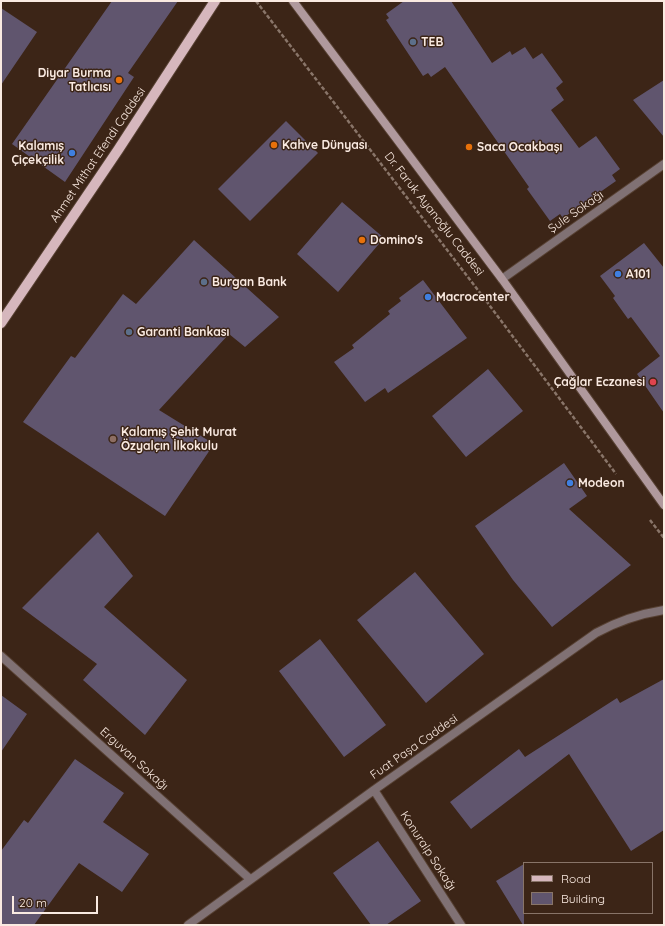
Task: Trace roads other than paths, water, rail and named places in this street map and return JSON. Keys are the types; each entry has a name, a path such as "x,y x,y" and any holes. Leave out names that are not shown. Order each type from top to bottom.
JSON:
{"main road":[{"name":"Ahmet Mithat Efendi Caddesi","path":"1,323 122,144 215,1"}],"street":[{"name":"Dr. Faruk Ayanoğlu Caddesi","path":"293,1 502,279 664,505"},
{"name":"Şule Sokağı","path":"502,279 664,164"},
{"name":"Fuat Paşa Caddesi","path":"188,925 374,790 596,634 633,616 664,610"},
{"name":"Erguvan Sokağı","path":"1,656 250,879"},
{"name":"Konuralp Sokağı","path":"374,790 461,925"}],"place":[{"name":"TEB","path":"413,42"},
{"name":"Diyar Burma Tatlıcısı","path":"119,80"},
{"name":"Kahve Dünyası","path":"274,145"},
{"name":"Saca Ocakbaşı","path":"469,147"},
{"name":"Kalamış Çiçekçilik","path":"72,153"},
{"name":"Domino's","path":"362,240"},
{"name":"A101","path":"618,274"},
{"name":"Burgan Bank","path":"204,282"},
{"name":"Macrocenter","path":"428,297"},
{"name":"Garanti Bankası","path":"129,332"},
{"name":"Çağlar Eczanesi","path":"653,382"},
{"name":"Kalamış Şehit Murat Özyalçın İlkokulu","path":"113,439"},
{"name":"Modeon","path":"570,483"}]}
